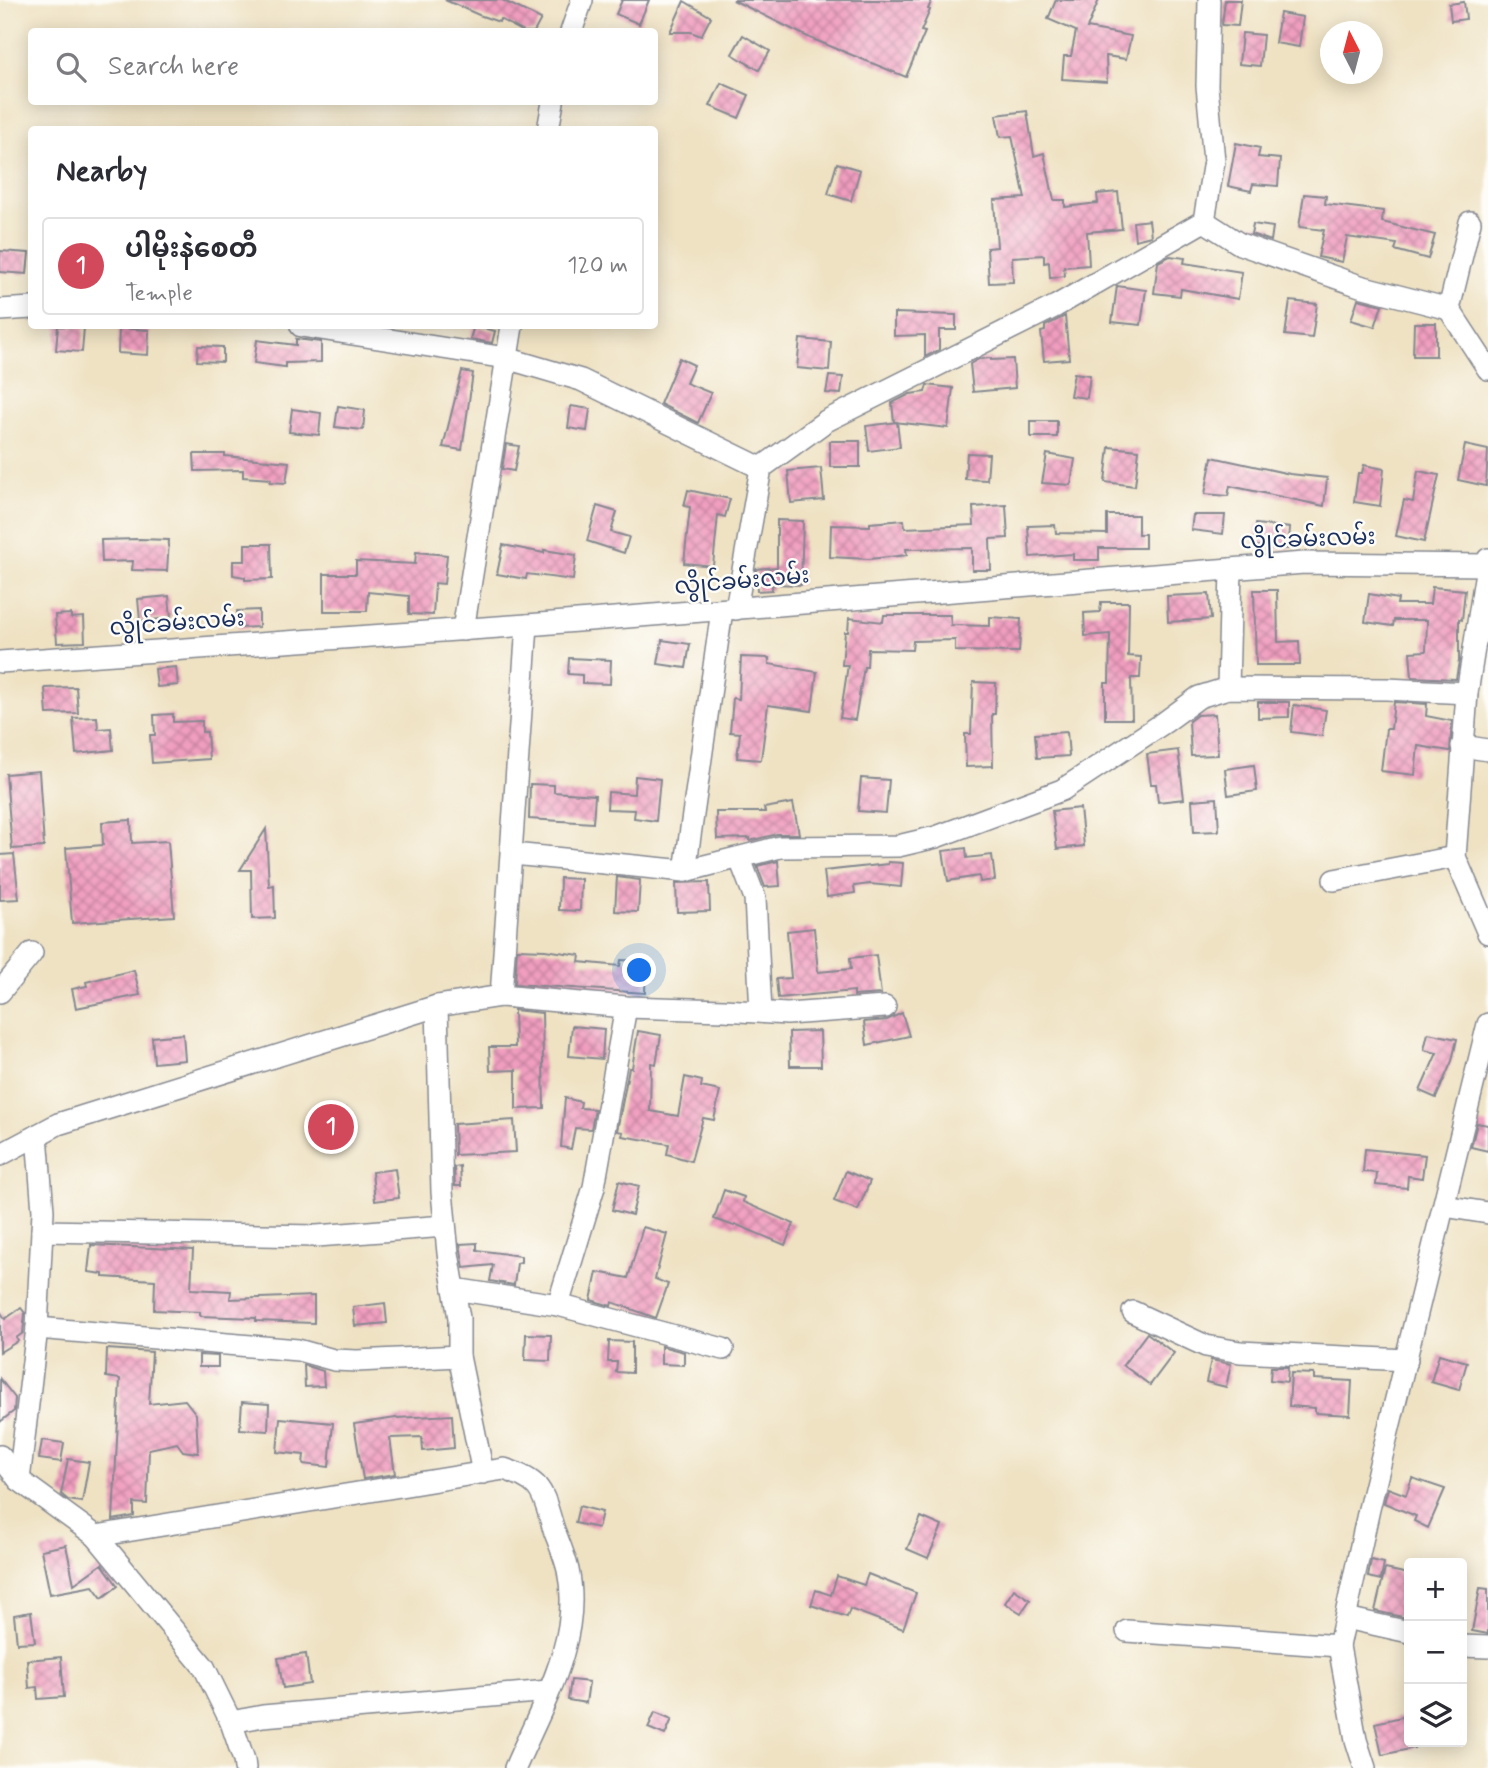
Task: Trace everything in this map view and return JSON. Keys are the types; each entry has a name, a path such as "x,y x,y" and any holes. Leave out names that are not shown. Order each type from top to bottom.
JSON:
{"street":[{"path":"572,28 582,0"},
{"path":"1204,221 1214,161 1207,86 1209,0"},
{"path":"549,126 552,105"},
{"path":"1204,221 1240,244 1360,286 1449,309 1488,369"},
{"path":"685,871 729,609 761,468 826,421 1056,306 1204,221"},
{"path":"1449,309 1470,222"},
{"path":"0,310 28,308"},
{"path":"320,329 506,358 581,380 761,468"},
{"path":"463,630 511,329"},
{"name":"လွိုင်ခမ်းလမ်း","path":"0,662 463,630 1304,563 1488,563"},
{"path":"1488,563 1467,693 1455,857 1482,905 1488,933"},
{"path":"1228,688 1231,569"},
{"path":"501,996 527,625"},
{"path":"513,854 685,871 780,847 898,846 936,837 1062,790 1199,697 1228,688 1467,693"},
{"path":"1462,746 1488,750"},
{"path":"1334,880 1455,857"},
{"path":"740,859 755,898 761,1012"},
{"path":"0,992 32,953"},
{"path":"0,1155 58,1124 437,1006 501,996 626,1007 787,1014 885,1007"},
{"path":"437,1006 445,1226 459,1318 459,1356 483,1473"},
{"path":"558,1304 594,1187 626,1007"},
{"path":"1365,1768 1356,1740 1339,1646 1488,1024"},
{"path":"19,1480 37,1328 43,1211 37,1135"},
{"path":"1444,1206 1488,1213"},
{"path":"42,1231 317,1236 445,1226"},
{"path":"454,1289 558,1304 723,1349"},
{"path":"1133,1312 1206,1346 1240,1352 1407,1360"},
{"path":"37,1328 298,1350 334,1360 357,1362 459,1356"},
{"path":"0,1456 19,1480 96,1536 204,1667 231,1722 245,1768"},
{"path":"96,1536 504,1469 523,1475 540,1487 568,1571 571,1616 566,1647 514,1768"},
{"path":"1346,1618 1404,1631"},
{"path":"1127,1631 1339,1646"},
{"path":"1467,1646 1488,1647"},
{"path":"231,1722 263,1716 548,1691"}],"building":[{"path":"445,0 502,0 541,19 536,28 517,28 500,19 499,22"},
{"path":"622,0 649,0 639,24 616,14"},
{"path":"733,0 932,0 921,31 925,32 906,77 810,38"},
{"path":"1056,0 1099,0 1087,28 1131,36 1126,59 1106,56 1107,82 1062,79 1064,56 1071,56 1076,31 1048,19"},
{"path":"1225,0 1241,0 1238,26 1222,25"},
{"path":"684,1 711,17 701,36 691,32 670,32"},
{"path":"1464,2 1466,19 1451,21 1449,4"},
{"path":"1280,13 1303,17 1299,47 1275,43"},
{"path":"1242,33 1263,35 1260,66 1239,64"},
{"path":"743,35 770,51 759,70 732,54"},
{"path":"721,83 749,95 739,118 710,106"},
{"path":"1027,111 1034,156 1044,153 1054,200 1065,200 1065,207 1098,203 1097,194 1118,192 1122,229 1087,232 1089,265 1064,267 1065,276 1050,278 1049,262 1044,263 1044,255 1012,257 1013,282 989,283 987,248 997,247 994,200 1025,198 1012,136 1000,137 996,115"},
{"path":"1236,143 1260,148 1258,157 1280,159 1278,186 1253,184 1251,191 1228,186"},
{"path":"837,163 860,170 851,201 828,194"},
{"path":"1304,194 1326,196 1325,204 1383,211 1382,222 1435,235 1428,259 1395,250 1397,244 1347,237 1342,262 1318,257 1324,230 1299,227"},
{"path":"1149,220 1151,236 1135,240 1133,222"},
{"path":"1253,224 1273,227 1271,241 1251,234"},
{"path":"0,251 28,253 27,274 0,272"},
{"path":"1170,256 1185,258 1184,263 1242,272 1238,299 1181,289 1180,296 1154,293 1158,262"},
{"path":"1117,286 1146,290 1141,325 1112,322"},
{"path":"1358,299 1382,305 1375,327 1351,320"},
{"path":"1290,301 1317,304 1312,338 1285,335"},
{"path":"894,313 956,315 956,330 939,330 939,350 925,357 925,335 894,336"},
{"path":"1065,316 1069,359 1044,361 1041,332 1045,331 1045,326"},
{"path":"1414,323 1436,323 1436,356 1413,356"},
{"path":"58,329 84,329 82,352 56,350"},
{"path":"119,329 149,330 148,355 118,353"},
{"path":"473,329 495,331 492,343 470,339"},
{"path":"296,339 321,342 321,362 285,363 285,367 254,363 257,340 296,345"},
{"path":"800,339 831,342 829,371 797,368"},
{"path":"198,346 223,347 223,362 197,361"},
{"path":"679,358 694,365 686,383 711,393 698,423 660,404"},
{"path":"979,359 1013,359 1015,388 973,392 970,364"},
{"path":"462,371 473,373 462,450 443,447"},
{"path":"1074,373 1090,375 1087,398 1070,396"},
{"path":"829,376 843,377 841,394 826,393"},
{"path":"927,385 953,388 948,428 894,422 892,403 910,394 925,392"},
{"path":"338,406 365,410 363,430 335,427"},
{"path":"571,406 590,409 587,431 568,428"},
{"path":"292,409 321,413 319,435 289,432"},
{"path":"1031,421 1057,421 1057,437 1031,437"},
{"path":"897,422 900,447 869,451 866,426"},
{"path":"830,441 860,441 860,467 830,467"},
{"path":"506,444 519,446 514,471 502,469"},
{"path":"1465,445 1488,450 1486,486 1458,480"},
{"path":"1109,447 1139,450 1135,486 1105,482"},
{"path":"967,453 989,454 987,480 965,479"},
{"path":"194,454 225,454 289,462 286,483 243,477 243,470 195,471"},
{"path":"1047,454 1075,459 1071,485 1042,483"},
{"path":"1212,457 1290,474 1327,478 1324,506 1230,486 1228,496 1205,494"},
{"path":"1364,465 1384,469 1380,506 1354,502 1358,473 1362,473"},
{"path":"821,468 824,500 791,503 788,471"},
{"path":"1418,471 1439,475 1424,542 1396,536 1404,500 1413,502"},
{"path":"688,490 730,499 725,517 718,515 713,566 684,563 690,507 684,506"},
{"path":"1006,505 1008,538 990,539 991,570 972,570 972,548 906,549 907,555 869,559 830,557 831,525 870,526 870,523 904,520 905,528 974,525 973,507"},
{"path":"597,506 617,512 611,532 629,537 624,553 587,541"},
{"path":"1107,515 1138,515 1138,534 1145,534 1145,548 1099,548 1099,560 1073,560 1073,554 1030,557 1028,526 1055,525 1056,533 1107,534"},
{"path":"1193,515 1225,515 1223,534 1191,530"},
{"path":"777,520 803,521 801,585 772,584 772,590 757,591 756,569 777,567"},
{"path":"1256,524 1290,528 1288,549 1254,546"},
{"path":"101,540 169,540 167,571 132,570 133,561 102,562"},
{"path":"245,544 271,544 272,579 245,580 245,577 233,575 233,561 245,561"},
{"path":"503,545 544,553 544,550 576,555 573,580 527,574 526,579 497,574"},
{"path":"416,552 447,555 444,584 435,583 433,615 409,614 409,596 368,592 367,611 324,611 324,574 356,574 356,561 415,564"},
{"path":"1432,587 1465,590 1462,620 1459,619 1456,679 1412,677 1410,652 1426,651 1427,620 1394,620 1393,626 1365,622 1369,594 1398,599 1397,604 1430,604"},
{"path":"1254,590 1277,590 1278,642 1299,641 1300,665 1256,665"},
{"path":"1209,594 1211,619 1168,622 1167,596"},
{"path":"169,596 171,618 140,621 138,599"},
{"path":"1101,602 1129,602 1128,656 1141,657 1140,678 1131,678 1132,719 1105,719 1105,683 1109,683 1110,634 1085,636 1084,613 1100,612"},
{"path":"259,610 259,627 238,628 237,611"},
{"path":"71,614 71,618 84,617 85,642 57,643 55,615"},
{"path":"884,615 950,615 951,625 990,626 990,617 1021,619 1019,652 955,651 955,640 913,641 912,650 868,649 867,667 864,667 855,720 840,718 848,665 842,665 849,618 883,622"},
{"path":"662,640 690,644 686,668 658,664"},
{"path":"741,657 769,658 769,664 817,672 812,711 768,705 761,760 737,758 740,733 730,732 733,698 739,699"},
{"path":"569,658 611,660 610,684 582,683 582,675 568,674"},
{"path":"176,667 178,685 157,687 155,669"},
{"path":"973,682 996,683 995,714 992,714 993,766 966,767 965,734 971,734"},
{"path":"76,687 78,713 47,714 45,688"},
{"path":"1258,702 1289,702 1289,717 1258,718"},
{"path":"1394,702 1427,704 1426,716 1452,721 1450,751 1418,746 1415,775 1381,771 1386,729 1391,729"},
{"path":"1294,705 1326,710 1322,736 1291,732"},
{"path":"173,714 173,722 202,721 202,732 207,732 209,759 152,763 150,735 155,735 154,715"},
{"path":"1215,714 1218,755 1191,756 1189,721 1197,715"},
{"path":"97,717 98,729 111,728 113,750 76,754 73,718"},
{"path":"1067,732 1069,756 1037,758 1035,734"},
{"path":"1178,750 1184,799 1158,802 1156,784 1151,784 1147,754"},
{"path":"1254,765 1257,791 1228,795 1225,769"},
{"path":"39,771 44,847 12,849 6,774"},
{"path":"635,776 660,779 656,821 634,818 635,810 607,809 608,792 634,794"},
{"path":"861,778 889,780 886,813 858,811"},
{"path":"530,784 554,785 554,792 595,795 593,823 529,819"},
{"path":"1217,798 1219,831 1194,832 1192,800"},
{"path":"793,803 799,834 777,834 750,841 750,838 717,839 716,812 765,812 764,808"},
{"path":"1080,808 1084,846 1057,849 1052,811"},
{"path":"131,820 132,843 168,841 174,916 72,923 66,848 103,845 102,822"},
{"path":"266,829 269,886 274,885 275,918 252,919 251,870 240,870"},
{"path":"966,848 967,858 992,855 995,880 980,882 979,876 948,881 943,851"},
{"path":"14,854 19,899 0,900 0,855"},
{"path":"778,861 780,886 765,887 757,866"},
{"path":"888,862 903,863 901,887 870,884 854,886 855,893 827,897 824,871"},
{"path":"617,877 640,880 638,912 615,911"},
{"path":"560,878 581,879 580,911 559,910"},
{"path":"709,882 710,911 677,912 676,883"},
{"path":"814,928 818,972 851,969 850,958 876,955 881,994 854,996 854,991 778,998 776,979 791,978 787,931"},
{"path":"517,949 580,955 579,962 620,966 621,960 646,961 645,993 515,984"},
{"path":"134,970 140,995 76,1008 72,989 87,986 86,982"},
{"path":"514,1010 542,1013 544,1108 516,1109 516,1070 490,1071 489,1047 515,1047"},
{"path":"902,1013 909,1036 867,1045 864,1022 887,1020"},
{"path":"572,1026 604,1029 602,1059 569,1056"},
{"path":"638,1031 661,1035 656,1064 651,1063 650,1111 678,1116 685,1077 702,1081 701,1087 720,1091 714,1120 703,1118 691,1161 667,1154 669,1144 622,1136 623,1132 617,1131"},
{"path":"820,1031 821,1066 790,1066 789,1032"},
{"path":"1428,1033 1457,1039 1452,1061 1436,1098 1420,1091 1437,1053 1424,1050"},
{"path":"183,1034 185,1060 154,1063 152,1037"},
{"path":"565,1098 581,1102 580,1108 595,1109 591,1129 575,1128 571,1149 561,1147"},
{"path":"345,1108 347,1144 317,1146 315,1110"},
{"path":"514,1120 516,1152 455,1155 454,1124"},
{"path":"1477,1123 1488,1125 1488,1151 1471,1147"},
{"path":"1365,1149 1425,1155 1422,1178 1408,1176 1407,1188 1376,1185 1377,1173 1363,1172"},
{"path":"460,1166 461,1186 455,1186 454,1167"},
{"path":"395,1169 399,1198 375,1201 372,1172"},
{"path":"846,1171 870,1181 858,1210 834,1201"},
{"path":"619,1181 639,1186 632,1215 612,1210"},
{"path":"724,1190 744,1197 743,1202 794,1224 785,1245 735,1224 734,1226 714,1219"},
{"path":"643,1227 667,1234 655,1279 668,1284 656,1318 612,1302 611,1306 591,1300 597,1272 628,1278"},
{"path":"477,1243 477,1250 521,1256 521,1262 517,1263 514,1285 490,1281 493,1265 464,1268 460,1244"},
{"path":"91,1245 193,1250 191,1289 231,1291 230,1299 314,1296 314,1323 256,1321 256,1318 200,1316 200,1312 154,1310 155,1280 103,1277 103,1274 88,1272"},
{"path":"385,1303 387,1323 355,1326 353,1307"},
{"path":"21,1308 25,1313 23,1333 16,1338 18,1341 0,1352 0,1311 5,1319"},
{"path":"1147,1333 1174,1353 1150,1385 1123,1365"},
{"path":"526,1334 551,1335 550,1361 525,1360"},
{"path":"609,1341 632,1342 632,1373 616,1372 617,1362 608,1362"},
{"path":"661,1346 684,1352 684,1365 661,1364"},
{"path":"107,1349 152,1352 149,1404 185,1400 196,1414 198,1453 183,1451 177,1443 149,1449 147,1504 134,1503 134,1516 113,1520 120,1379 106,1377"},
{"path":"1439,1354 1467,1362 1459,1390 1431,1382"},
{"path":"199,1355 218,1356 218,1367 199,1367"},
{"path":"1211,1360 1231,1364 1226,1387 1206,1382"},
{"path":"304,1365 323,1371 324,1386 305,1387"},
{"path":"1271,1367 1288,1367 1287,1382 1270,1380"},
{"path":"1291,1373 1314,1374 1314,1379 1352,1381 1350,1415 1315,1413 1315,1408 1289,1406"},
{"path":"0,1379 15,1398 14,1411 0,1422"},
{"path":"242,1402 269,1404 268,1431 240,1429"},
{"path":"452,1415 454,1448 423,1451 422,1437 390,1438 395,1474 363,1479 354,1424 396,1418"},
{"path":"280,1418 333,1423 329,1467 303,1464 304,1455 277,1452"},
{"path":"42,1440 64,1443 61,1462 39,1459"},
{"path":"68,1459 89,1462 82,1502 68,1500 61,1494"},
{"path":"1412,1478 1445,1489 1428,1528 1414,1521 1416,1516 1384,1503 1388,1488 1406,1495"},
{"path":"579,1506 602,1512 598,1528 575,1523"},
{"path":"921,1517 942,1526 928,1558 907,1549"},
{"path":"66,1545 74,1584 102,1564 118,1586 102,1598 93,1586 50,1594 41,1550"},
{"path":"1371,1560 1384,1563 1381,1580 1368,1577"},
{"path":"1385,1569 1404,1573 1404,1617 1375,1611"},
{"path":"868,1574 916,1593 903,1629 850,1609 847,1617 811,1605 816,1590 831,1595 837,1576 864,1585"},
{"path":"1480,1588 1488,1589 1488,1634 1472,1631"},
{"path":"1014,1589 1030,1600 1021,1613 1005,1603"},
{"path":"31,1612 35,1642 17,1643 14,1615"},
{"path":"306,1654 310,1684 283,1688 278,1658"},
{"path":"61,1657 64,1697 38,1699 37,1687 29,1688 27,1660"},
{"path":"571,1680 589,1682 586,1703 568,1700"},
{"path":"655,1712 672,1719 665,1735 648,1728"},
{"path":"1404,1716 1404,1747 1414,1748 1382,1755 1375,1723"}],"place":[{"name":"ပါမိုးနဲစေတီ","path":"331,1127"}]}
